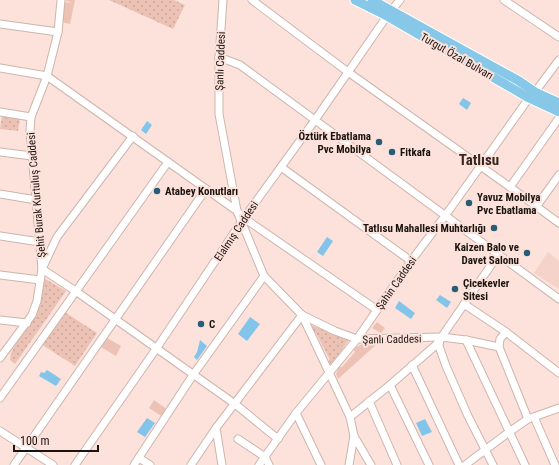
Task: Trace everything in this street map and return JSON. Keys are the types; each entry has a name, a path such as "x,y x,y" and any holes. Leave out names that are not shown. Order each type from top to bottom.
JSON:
{"main road":[{"name":"Turgut Özal Bulvarı","path":"355,0 389,13 519,81 532,95 559,112"},
{"name":"Turgut Özal Bulvarı","path":"372,0 389,13"},
{"name":"Turgut Özal Bulvarı","path":"532,95 559,103"}],"street":[{"name":"Şehit Burak Kurtuluş Caddesi","path":"0,358 32,315 37,301 42,269 30,131 31,117 47,76 58,32 62,0"},
{"name":"Şanlı Caddesi","path":"223,0 219,57 219,114 237,211 243,220 264,276 302,315 334,331 357,340 440,337 466,340 498,347"},
{"path":"252,0 348,72 559,223"},
{"path":"378,0 389,13"},
{"name":"Elalmış Caddesi","path":"75,465 156,349 243,220 315,120 389,13 400,0"},
{"path":"504,0 559,37"},
{"path":"0,24 58,32"},
{"path":"219,57 240,65 559,299"},
{"name":"Şahin Caddesi","path":"259,465 296,413 357,340 376,310 411,261 559,60"},
{"path":"0,68 47,76 237,211"},
{"path":"0,112 31,117"},
{"path":"510,187 559,118"},
{"path":"132,136 57,237 42,269 77,292 235,404 278,439"},
{"path":"0,152 32,156"},
{"path":"0,398 77,292 168,162"},
{"path":"281,167 411,261"},
{"path":"536,208 559,175"},
{"path":"14,465 206,189"},
{"path":"0,194 36,200"},
{"path":"243,220 376,310"},
{"path":"0,236 40,242"},
{"path":"350,417 436,345 440,337 498,255"},
{"path":"0,275 40,280"},
{"path":"134,465 194,375 264,276"},
{"path":"464,304 506,332 559,374"},
{"path":"191,465 216,428 302,315 350,417 354,436 371,465"},
{"path":"0,320 27,322"},
{"path":"506,332 500,339 498,347 555,465"},
{"path":"440,337 438,346 440,351 468,416 493,465"},
{"path":"466,340 525,465"},
{"path":"412,365 459,465"},
{"path":"390,385 429,465"},
{"path":"369,401 397,465"},
{"path":"465,465 509,432 531,418 559,408"},
{"path":"296,413 321,465"},
{"path":"216,428 222,465"},
{"path":"0,431 53,465"},
{"path":"350,464 354,436"},
{"path":"238,439 265,457 269,465"},
{"path":"139,458 150,465"}],"shaded area":[{"path":"65,0 75,0 70,24 61,22 64,2 72,3"},
{"path":"109,0 174,0 185,5 173,29"},
{"path":"2,116 20,118 18,131 0,129"},
{"path":"548,252 559,261 559,289 534,273"},
{"path":"42,277 66,291 15,364 10,360 11,353 23,331"},
{"path":"63,311 97,333 75,366 41,344"},
{"path":"377,322 385,328 381,333 372,328"},
{"path":"311,325 349,340 331,365 329,358"},
{"path":"107,338 121,346 116,356 101,347"},
{"path":"378,343 338,379 336,374 339,367 342,367 355,352 353,349 362,344"},
{"path":"154,400 168,410 163,417 149,408"}],"water":[{"path":"463,98 471,103 467,110 459,104"},
{"path":"147,121 152,125 146,134 141,130"},
{"path":"327,237 333,241 323,256 317,252"},
{"path":"440,295 451,302 447,308 436,300"},
{"path":"399,301 415,313 411,319 395,308"},
{"path":"250,317 260,324 247,341 238,334"},
{"path":"200,340 207,346 197,360 194,357"},
{"path":"47,370 61,379 56,386 39,376 41,372 44,373"},
{"path":"147,418 155,423 145,437 137,432"},
{"path":"425,419 432,432 422,436 416,423"}],"place":[{"name":"Öztürk Ebatlama Pvc Mobilya","path":"379,142"},
{"name":"Fitkafa","path":"392,152"},
{"name":"Atabey Konutları","path":"157,191"},
{"name":"Yavuz Mobilya Pvc Ebatlama","path":"469,203"},
{"name":"Tatlısu Mahallesi Muhtarlığı","path":"494,228"},
{"name":"Kaizen Balo ve Davet Salonu","path":"527,253"},
{"name":"Çicekevler Sitesi","path":"455,289"},
{"name":"C","path":"201,324"}],"district":[{"name":"Tatlısu","path":"479,160"}]}
